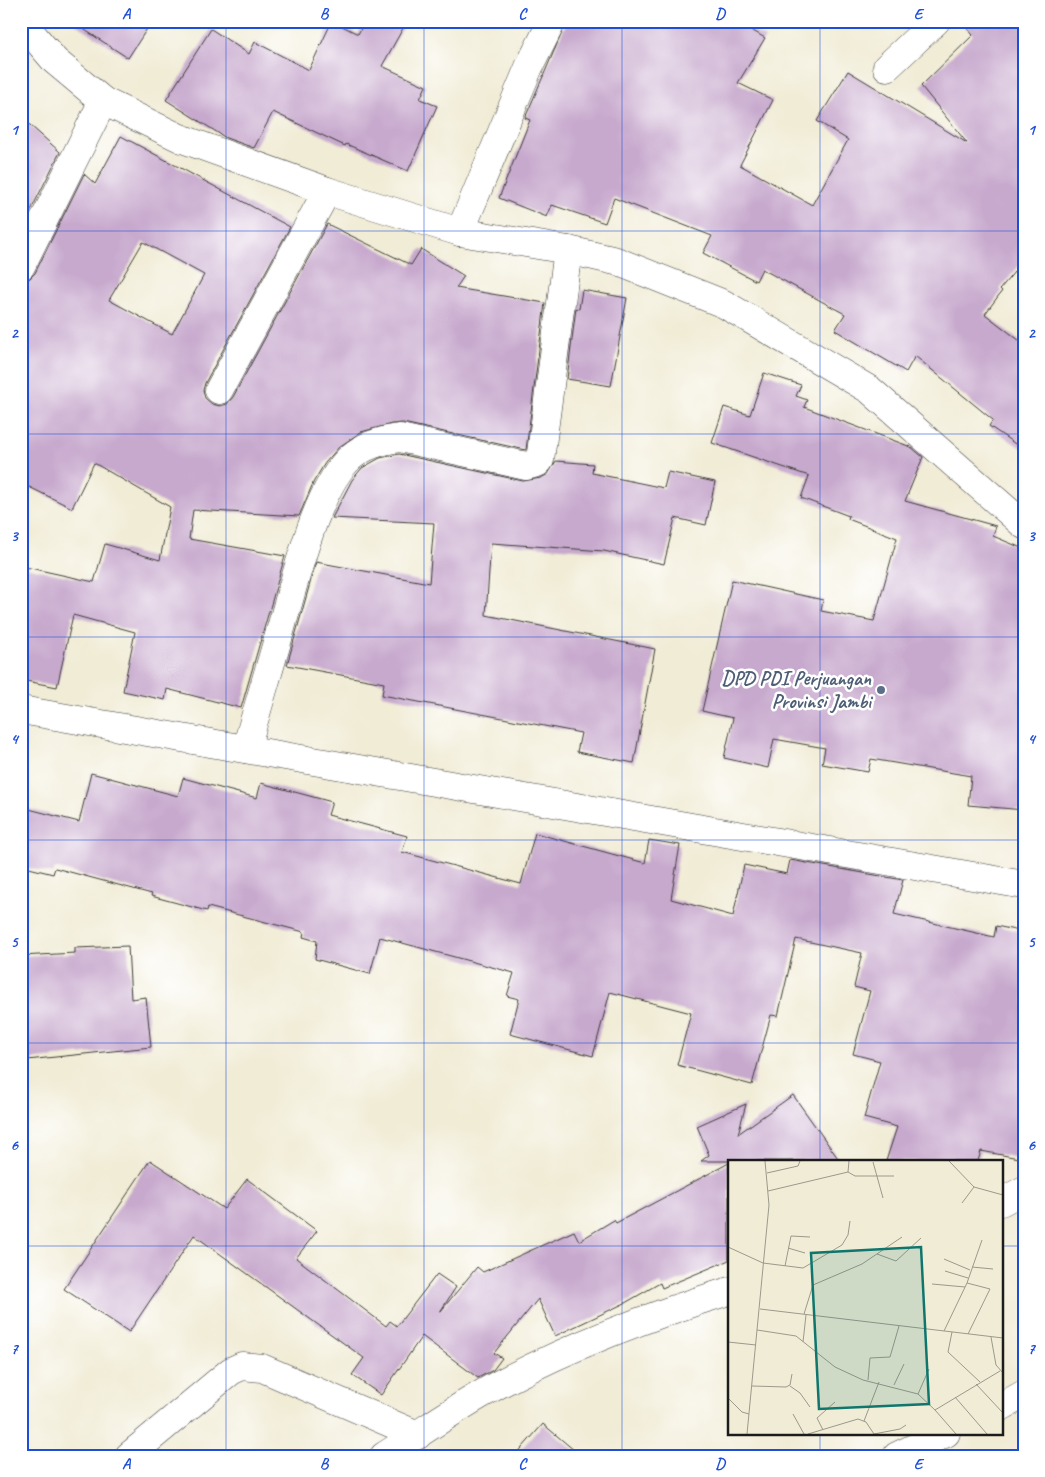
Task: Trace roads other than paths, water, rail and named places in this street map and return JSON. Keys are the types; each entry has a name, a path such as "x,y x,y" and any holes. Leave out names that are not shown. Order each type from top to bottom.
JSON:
{"street":[{"path":"21,21 55,61 103,102 180,138 327,191 460,232 568,250 616,261 724,304 870,390 1024,525"},
{"path":"460,232 529,67 552,21"},
{"path":"887,67 936,21"},
{"path":"21,266 103,102"},
{"path":"219,390 327,191"},
{"path":"246,749 304,547 319,508 333,482 351,457 380,440 400,438 526,466 537,464 540,460 568,250"},
{"path":"21,710 1024,885"},
{"path":"1002,1201 1024,1190"},
{"path":"384,1456 505,1381 567,1350 671,1309 728,1291"},
{"path":"129,1456 232,1371 242,1366 262,1368 418,1435"},
{"path":"1002,1406 1024,1394"},
{"path":"897,1456 944,1434"}],"place":[{"name":"DPD PDI Perjuangan Provinsi Jambi","path":"881,690"}]}
